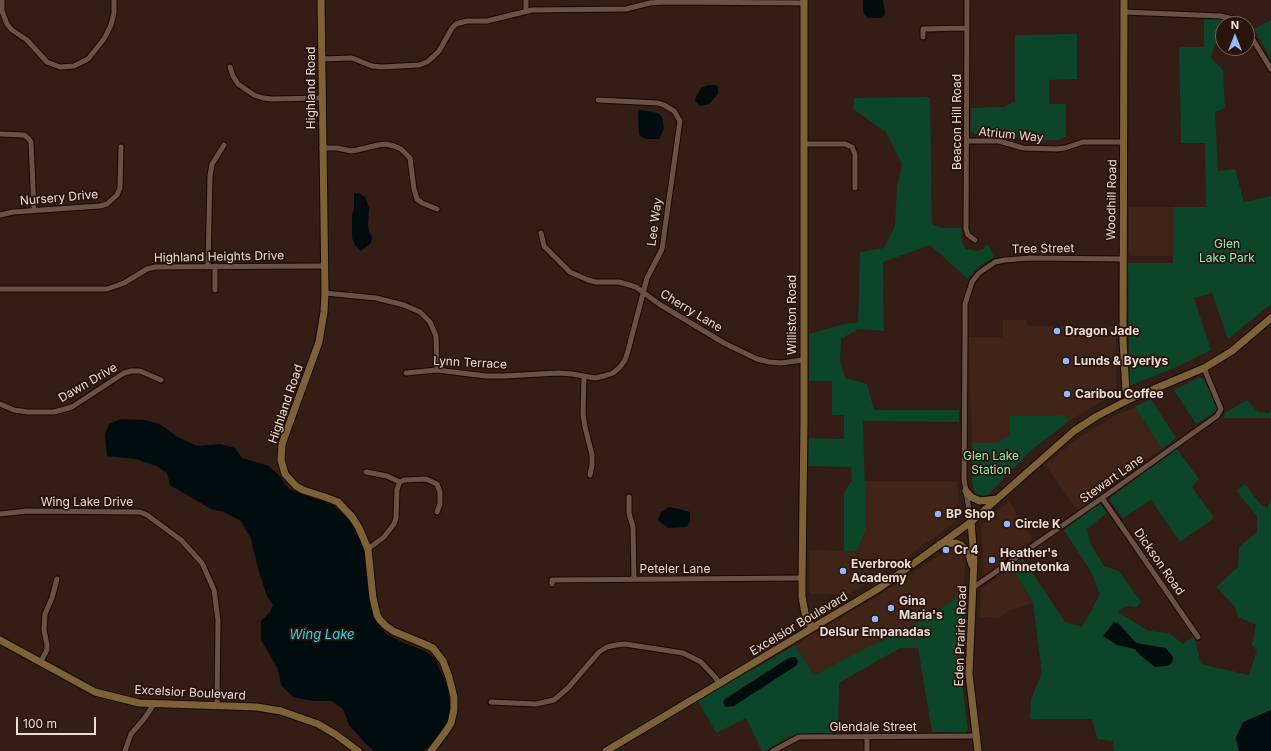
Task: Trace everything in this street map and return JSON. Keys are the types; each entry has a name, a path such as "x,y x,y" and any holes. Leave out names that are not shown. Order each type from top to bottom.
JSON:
{"main road":[{"name":"Highland Road","path":"321,0 325,293 324,318 319,342 282,444 281,460 285,474 296,486 303,490 332,499 343,507 359,528 368,549 373,598 377,615 380,620 393,630 433,648 440,657 449,676 455,704 453,717 446,731 431,751"},
{"name":"Woodhill Road","path":"1124,0 1124,370 1126,391 1130,399"},
{"name":"Williston Road","path":"804,1 804,423 802,597 805,613 812,628"},
{"name":"Excelsior Boulevard","path":"606,751 881,587 971,522 1074,432 1097,416 1130,399 1204,368 1232,351 1271,318"},
{"path":"966,492 980,502 999,498"},
{"name":"Eden Prairie Road","path":"971,522 974,559 974,587 969,674 978,751"},
{"path":"939,544 956,543 965,547 968,552 974,574"},
{"name":"Excelsior Boulevard","path":"0,640 95,692 115,698 154,704 257,707 281,711 318,724 336,734 358,751"}],"street":[{"path":"2,0 2,11 7,24 12,30 27,40 47,62 60,67 74,66 88,59 104,39 111,25 114,13 114,0"},
{"path":"526,0 526,11"},
{"name":"Beacon Hill Road","path":"967,0 966,229 968,235 975,240"},
{"path":"322,59 352,58 372,66 382,67 420,65 427,62 439,51 452,28 456,24 468,21 487,20 526,11 626,10 650,3 662,2 804,1"},
{"path":"1124,12 1221,16"},
{"path":"923,38 923,29 967,28"},
{"path":"1255,43 1271,69"},
{"path":"230,67 238,84 258,96 272,99 322,98"},
{"name":"Lee Way","path":"558,373 595,378 612,373 620,367 625,360 628,351 647,278 662,249 680,121 674,111 658,103 598,100"},
{"path":"0,134 24,135 31,142 34,210"},
{"name":"Atrium Way","path":"967,141 999,142 1023,148 1057,149 1083,142 1124,142"},
{"path":"322,148 337,148 350,151 386,144 401,149 410,158 414,189 417,198 422,203 437,209"},
{"path":"804,144 844,144 852,147 855,154 855,188"},
{"path":"208,266 210,176 212,164 224,145"},
{"name":"Nursery Drive","path":"0,215 34,210 100,206 113,199 120,188 121,147"},
{"name":"Cherry Lane","path":"541,233 544,246 570,272 596,282 611,281 636,287 659,304 745,354 769,362 781,363 803,360"},
{"name":"Tree Street","path":"966,492 964,479 965,304 972,282 979,273 995,262 1005,260 1030,258 1123,260"},
{"path":"215,266 215,290"},
{"name":"Highland Heights Drive","path":"0,289 107,289 124,283 147,269 155,267 324,266"},
{"path":"325,293 376,298 404,305 420,312 430,322 436,336 437,370"},
{"name":"Stewart Lane","path":"974,587 1217,416 1221,409 1204,368"},
{"name":"Lynn Terrace","path":"406,373 437,370 486,376 558,373"},
{"name":"Dawn Drive","path":"0,404 14,410 28,412 54,412 72,406 124,373 140,371 161,380"},
{"path":"584,376 584,418 592,454 590,475"},
{"path":"366,472 393,478 400,482"},
{"path":"368,549 384,537 394,524 396,518 397,489 400,482 408,479 426,479 437,484 440,492 440,504 437,512"},
{"path":"966,492 971,522"},
{"path":"629,497 629,513 633,527 634,579"},
{"name":"Dickson Road","path":"1102,498 1198,637"},
{"name":"Wing Lake Drive","path":"0,514 28,511 140,512 147,515 181,540 202,563 214,590 218,620 217,705"},
{"name":"Peteler Lane","path":"552,584 552,580 802,578"},
{"path":"40,663 47,650 44,630 45,614 52,598 57,579"},
{"path":"491,702 536,704 554,700 568,688 599,652 607,647 616,645 632,645 683,653 701,662 720,684"},
{"path":"125,751 131,734 154,704"},
{"name":"Glendale Street","path":"773,751 799,737 976,736"},
{"path":"867,737 867,751"}],"shaded area":[{"path":"1129,207 1173,207 1173,256 1131,256 1129,253"},
{"path":"1003,320 1026,320 1029,326 1116,326 1116,393 1069,421 1065,415 1009,416 1010,434 996,443 972,443 969,337 1003,337"},
{"path":"1135,407 1162,449 1077,510 1045,465 1080,437 1114,416"},
{"path":"864,481 957,481 960,515 954,523 896,565 850,594 810,594 809,550 857,551 866,529"},
{"path":"1009,501 1033,539 987,573 984,573 982,525"},
{"path":"957,547 961,549 965,556 964,594 902,632 868,647 814,675 795,645 884,592 951,548"},
{"path":"1012,567 1033,603 1011,610 999,618 980,617 981,589"}],"green space":[{"name":"Glen Lake Park","path":"1204,18 1215,19 1215,46 1211,58 1223,70 1225,108 1215,112 1218,171 1235,169 1244,202 1271,196 1271,304 1228,339 1212,293 1194,298 1211,350 1179,366 1129,386 1128,263 1173,263 1173,207 1206,207 1205,143 1181,143 1179,47 1204,47"},
{"path":"1271,20 1271,59 1255,31 1255,28"},
{"path":"1077,34 1077,79 1049,80 1049,104 1066,104 1066,137 1058,140 1025,140 1004,133 975,134 971,131 971,108 1004,107 1015,101 1015,35"},
{"path":"930,97 932,224 942,228 961,228 962,243 966,249 976,251 982,250 988,244 994,257 981,265 968,279 930,245 883,262 884,331 858,329 841,339 840,360 845,378 867,384 874,410 959,410 959,422 863,421 866,529 857,551 844,551 844,493 852,480 851,467 808,466 809,438 844,439 844,415 832,415 832,381 809,381 809,334 844,324 858,323 860,252 884,248 895,226 897,186 902,164 886,132 853,109 854,98"},
{"path":"1198,378 1203,378 1217,408 1215,412 1196,424 1174,390"},
{"path":"1151,399 1176,438 1162,449 1135,407"},
{"path":"1247,400 1258,412 1269,413 1271,411 1271,418 1223,418 1226,412"},
{"name":"Glen Lake Station","path":"1065,415 1069,421 1030,451 989,494 984,496 975,493 972,482 972,443 996,443 1010,434 1009,416"},
{"path":"1177,449 1199,479 1192,487 1214,518 1180,542 1151,500 1123,518 1110,501 1111,497"},
{"path":"1245,484 1261,505 1267,508 1271,499 1271,710 1243,722 1236,738 1239,751 1114,751 1113,741 1097,739 1092,719 1030,719 1031,699 1042,673 1033,603 1012,567 1023,559 1065,622 1082,627 1100,594 1091,572 1064,530 1099,504 1107,513 1087,529 1091,545 1104,566 1119,571 1141,602 1136,607 1126,606 1118,612 1149,631 1169,633 1183,644 1194,636 1201,664 1249,675 1257,650 1252,645 1256,625 1238,617 1235,607 1216,587 1238,567 1239,547 1257,532 1257,516 1236,491","holes":["1118,623 1136,643 1146,646 1141,656 1135,649 1117,645"]},
{"path":"964,594 961,655 962,683 968,730 966,733 932,732 918,648 900,648 839,683 838,733 799,734 790,736 765,751 762,751 746,718 716,733 698,701 795,645 814,675 868,647 902,632"}],"water":[{"path":"863,0 883,0 885,14 882,18 868,18 863,12"},
{"path":"709,85 716,85 718,88 718,94 709,104 700,106 695,101 696,97 701,88"},
{"path":"638,111 658,113 662,117 664,129 659,139 646,139 639,135"},
{"path":"354,193 365,197 369,208 368,225 372,238 371,243 361,251 355,245 352,238"},
{"name":"Wing Lake","path":"121,419 144,420 160,424 176,436 197,446 220,444 235,448 242,458 267,465 277,473 289,489 333,505 349,520 358,534 364,548 368,568 370,603 375,619 386,634 425,651 435,659 447,685 450,706 447,722 424,751 374,751 349,725 343,709 332,701 313,701 293,697 281,685 278,669 261,640 261,621 270,612 273,605 267,596 251,539 241,521 224,512 211,509 170,485 167,473 156,466 136,459 107,456 105,434 109,424"},
{"path":"669,507 690,512 690,521 687,527 668,528 658,520 661,512"},
{"path":"1114,622 1118,623 1136,643 1166,648 1173,657 1172,663 1167,666 1155,667 1135,649 1117,645 1103,636"},
{"path":"792,657 795,657 798,661 797,665 734,706 725,707 723,702 725,699"},
{"path":"1271,710 1271,751 1239,751 1236,738 1243,722"}],"place":[{"name":"Dragon Jade","path":"1057,331"},
{"name":"Lunds & Byerlys","path":"1066,361"},
{"name":"Caribou Coffee","path":"1067,394"},
{"name":"BP Shop","path":"938,514"},
{"name":"Circle K","path":"1007,524"},
{"name":"Cr 4","path":"946,550"},
{"name":"Heather's Minnetonka","path":"992,560"},
{"name":"Everbrook Academy","path":"843,571"},
{"name":"Gina Maria's","path":"891,608"},
{"name":"DelSur Empanadas","path":"875,619"}]}
